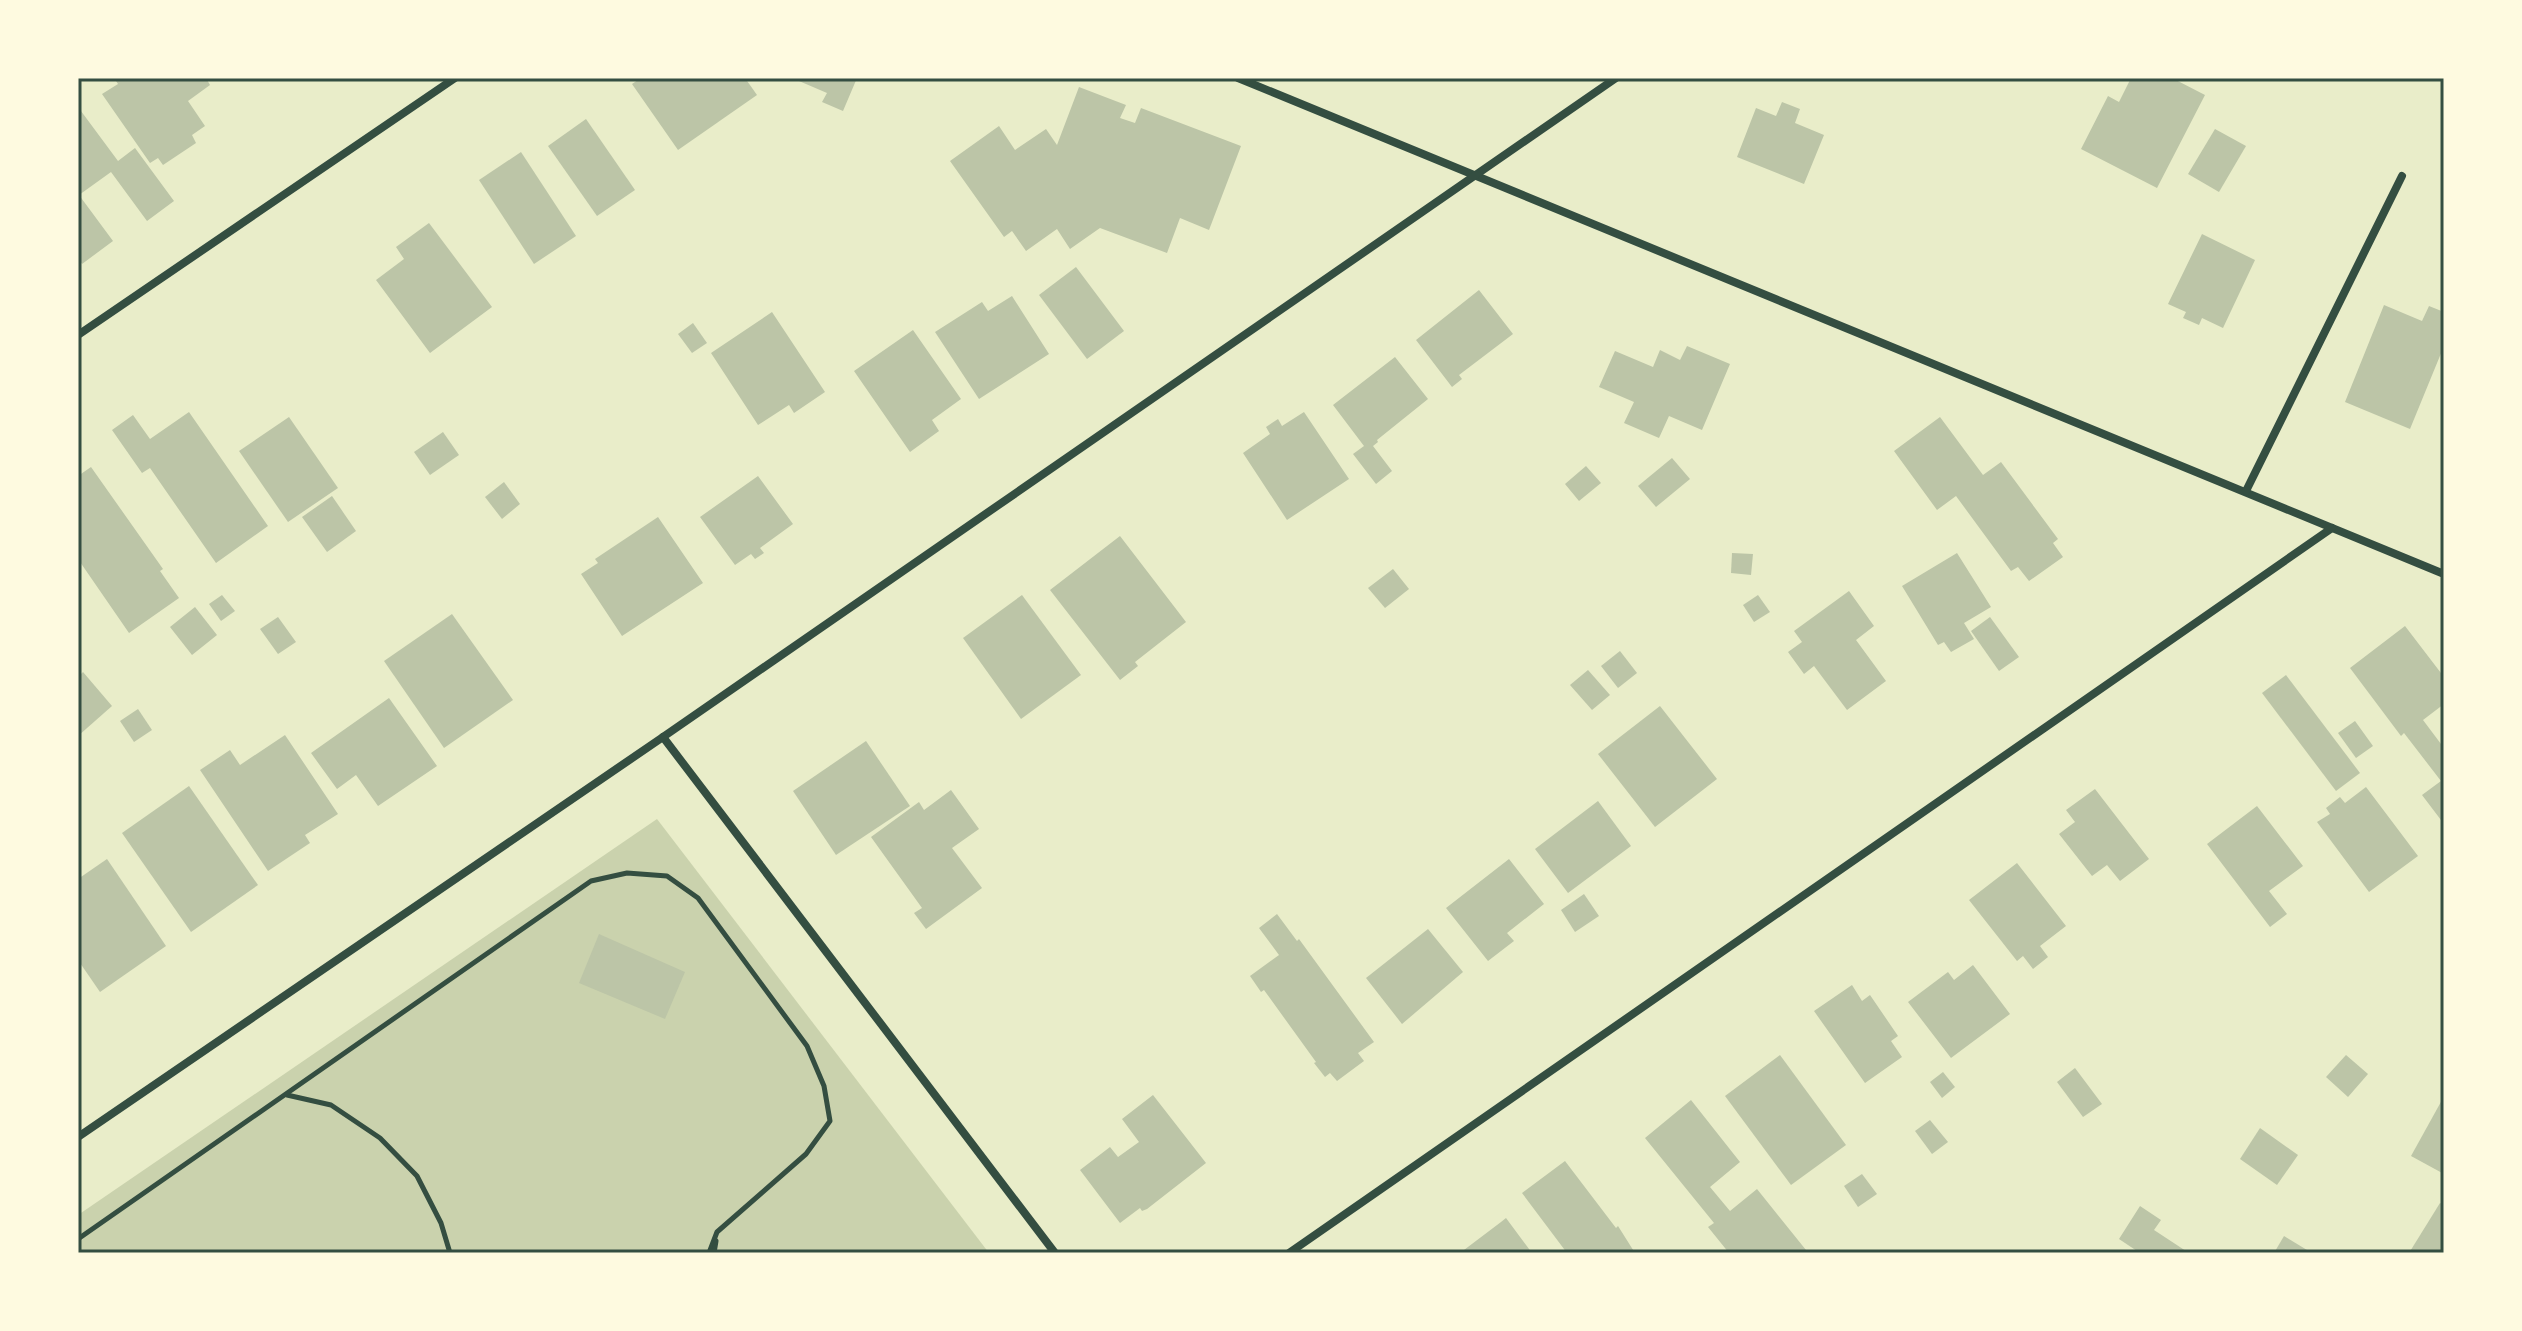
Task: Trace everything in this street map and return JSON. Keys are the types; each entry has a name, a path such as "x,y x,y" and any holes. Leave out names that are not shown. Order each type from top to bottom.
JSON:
{"street":[{"path":"78,335 455,78"},
{"path":"1238,78 2444,574"},
{"path":"78,1137 1616,78"},
{"path":"2246,491 2402,176"},
{"path":"1289,1253 2332,528"},
{"path":"663,737 1055,1253"}],"path":[{"path":"78,1239 591,881 627,873 667,876 698,898 807,1046 824,1086 830,1121 806,1154 717,1232 712,1253"},
{"path":"287,1095 331,1105 380,1138 417,1176 441,1223 450,1253"}],"green space":[{"path":"657,819 989,1253 78,1253 78,1215"}],"building":[{"path":"114,78 206,78 210,85 188,101 205,126 192,135 196,143 163,165 158,158 150,163 102,94 118,84"},
{"path":"641,78 745,78 757,95 678,150 632,84"},
{"path":"792,78 857,78 843,111 822,102 827,93"},
{"path":"2131,78 2172,78 2205,95 2157,188 2081,149 2108,96 2119,102"},
{"path":"1079,87 1126,105 1120,118 1135,123 1141,108 1241,146 1209,230 1180,218 1167,253 1100,228 1070,249 1057,229 1026,251 1012,231 1004,237 950,161 999,126 1015,150 1046,129 1057,145"},
{"path":"1782,102 1800,109 1795,123 1824,135 1804,184 1737,157 1756,108 1776,116"},
{"path":"78,107 118,161 135,148 174,201 147,221 111,172 79,195 113,241 82,264 78,258"},
{"path":"586,119 635,190 597,216 548,146"},
{"path":"2215,129 2246,146 2219,192 2188,174"},
{"path":"521,152 576,236 534,264 479,180"},
{"path":"429,223 492,307 430,353 376,280 404,259 396,247"},
{"path":"2202,234 2255,260 2223,328 2202,318 2199,325 2183,318 2186,312 2168,304"},
{"path":"1076,267 1124,331 1087,359 1039,295"},
{"path":"1479,290 1513,334 1459,375 1462,379 1452,387 1416,340"},
{"path":"1012,296 1049,354 979,399 935,332 982,302 988,311"},
{"path":"2384,305 2422,321 2429,306 2444,312 2444,346 2410,429 2345,402"},
{"path":"772,312 825,392 794,413 789,405 758,425 711,353"},
{"path":"693,323 707,343 692,353 678,334"},
{"path":"913,330 961,399 932,420 939,431 910,452 854,371"},
{"path":"1687,346 1730,364 1702,430 1669,416 1659,438 1624,423 1634,402 1599,387 1615,351 1653,367 1660,350 1680,360"},
{"path":"1395,357 1428,399 1373,446 1392,471 1376,484 1353,454 1364,446 1333,405"},
{"path":"189,412 268,526 216,563 150,468 142,473 112,430 133,415 150,439"},
{"path":"1304,412 1349,479 1287,520 1243,453 1270,434 1266,427 1278,419 1282,426"},
{"path":"289,417 338,488 288,522 239,451"},
{"path":"1940,417 1983,475 2001,462 2058,539 2053,543 2063,557 2029,581 2018,567 2011,571 1956,496 1937,510 1894,451"},
{"path":"443,432 459,455 430,475 414,452"},
{"path":"1672,458 1690,479 1656,507 1638,486"},
{"path":"1586,466 1601,483 1579,501 1565,484"},
{"path":"91,467 163,569 160,571 179,598 129,633 78,559 78,476"},
{"path":"758,476 793,524 760,548 764,553 755,559 751,554 735,565 700,517"},
{"path":"504,482 520,504 502,519 485,497"},
{"path":"332,496 356,531 327,552 302,517"},
{"path":"658,517 703,583 622,636 581,574 598,563 595,559"},
{"path":"1120,536 1186,622 1135,662 1138,666 1120,680 1050,590"},
{"path":"1732,553 1753,554 1751,575 1731,573"},
{"path":"1957,553 1991,607 1964,623 1974,639 1951,652 1944,642 1938,645 1902,586"},
{"path":"1393,569 1409,589 1385,608 1368,588"},
{"path":"1849,591 1874,626 1856,640 1886,681 1847,710 1814,666 1804,674 1788,652 1802,642 1794,631"},
{"path":"222,595 235,611 221,621 209,604"},
{"path":"1022,595 1081,675 1021,719 963,638"},
{"path":"1758,595 1770,612 1754,622 1743,605"},
{"path":"195,607 217,635 192,655 170,627"},
{"path":"452,614 513,700 444,748 384,661"},
{"path":"278,617 296,642 278,654 260,629"},
{"path":"1990,617 2019,657 1999,671 1971,631"},
{"path":"2405,626 2444,677 2444,704 2423,720 2444,748 2444,824 2422,795 2441,781 2404,733 2401,736 2350,668"},
{"path":"1620,651 1637,673 1618,688 1601,666"},
{"path":"1588,670 1610,695 1592,710 1570,685"},
{"path":"83,672 112,706 78,736 78,677"},
{"path":"2286,675 2360,773 2336,791 2262,693"},
{"path":"389,698 437,766 378,806 356,775 337,789 311,753"},
{"path":"1660,706 1717,779 1655,827 1598,754"},
{"path":"138,709 152,730 134,742 120,721"},
{"path":"2355,721 2373,746 2356,758 2338,733"},
{"path":"285,735 338,814 305,835 310,843 268,871 200,770 230,750 240,765"},
{"path":"866,741 910,806 836,855 793,791"},
{"path":"189,786 258,885 191,932 122,833"},
{"path":"2366,787 2418,856 2369,892 2317,822 2330,814 2326,808 2340,797 2345,803"},
{"path":"2095,789 2149,859 2120,881 2107,865 2092,876 2059,834 2075,822 2066,810"},
{"path":"951,790 979,829 952,848 982,888 926,929 914,913 922,908 871,837 919,802 924,810"},
{"path":"1598,801 1631,846 1568,893 1535,849"},
{"path":"2257,806 2303,866 2269,891 2287,914 2270,927 2207,844"},
{"path":"107,859 166,946 100,992 78,960 78,879"},
{"path":"1509,859 1544,904 1507,933 1514,941 1488,961 1446,908"},
{"path":"2017,863 2066,926 2040,946 2048,957 2033,969 2023,956 2017,961 1969,900"},
{"path":"1584,894 1599,916 1575,932 1561,910"},
{"path":"1277,914 1297,941 1299,939 1374,1042 1358,1053 1364,1061 1337,1081 1330,1073 1325,1077 1264,990 1261,992 1250,976 1279,955 1259,928"},
{"path":"1428,929 1463,972 1402,1024 1366,978"},
{"path":"599,934 685,972 665,1019 579,983"},
{"path":"1973,965 2010,1014 1951,1058 1908,1002 1948,972 1954,980"},
{"path":"1852,985 1862,1001 1870,995 1898,1036 1891,1041 1902,1057 1865,1083 1814,1011"},
{"path":"1780,1055 1846,1145 1791,1185 1725,1096"},
{"path":"2346,1055 2368,1074 2348,1097 2326,1077"},
{"path":"2075,1068 2102,1104 2083,1117 2057,1082"},
{"path":"1943,1072 1955,1087 1942,1098 1930,1082"},
{"path":"1153,1095 1206,1163 1147,1209 1142,1211 1140,1208 1120,1223 1080,1170 1110,1147 1118,1157 1139,1142 1122,1119"},
{"path":"1691,1100 1740,1162 1710,1187 1730,1211 1757,1189 1806,1250 1803,1253 1729,1253 1708,1227 1714,1223 1645,1138"},
{"path":"2444,1101 2444,1174 2411,1156"},
{"path":"1930,1120 1948,1142 1932,1154 1915,1131"},
{"path":"2260,1128 2298,1155 2277,1185 2240,1159"},
{"path":"1565,1161 1616,1228 1618,1226 1635,1253 1567,1253 1522,1193"},
{"path":"1862,1174 1877,1194 1858,1207 1844,1186"},
{"path":"2440,1203 2444,1205 2444,1253 2409,1253"},
{"path":"2140,1206 2161,1220 2154,1230 2189,1253 2140,1253 2119,1239"},
{"path":"1506,1218 1532,1253 1460,1253 1501,1222"},
{"path":"2284,1236 2312,1253 2274,1253"}]}
